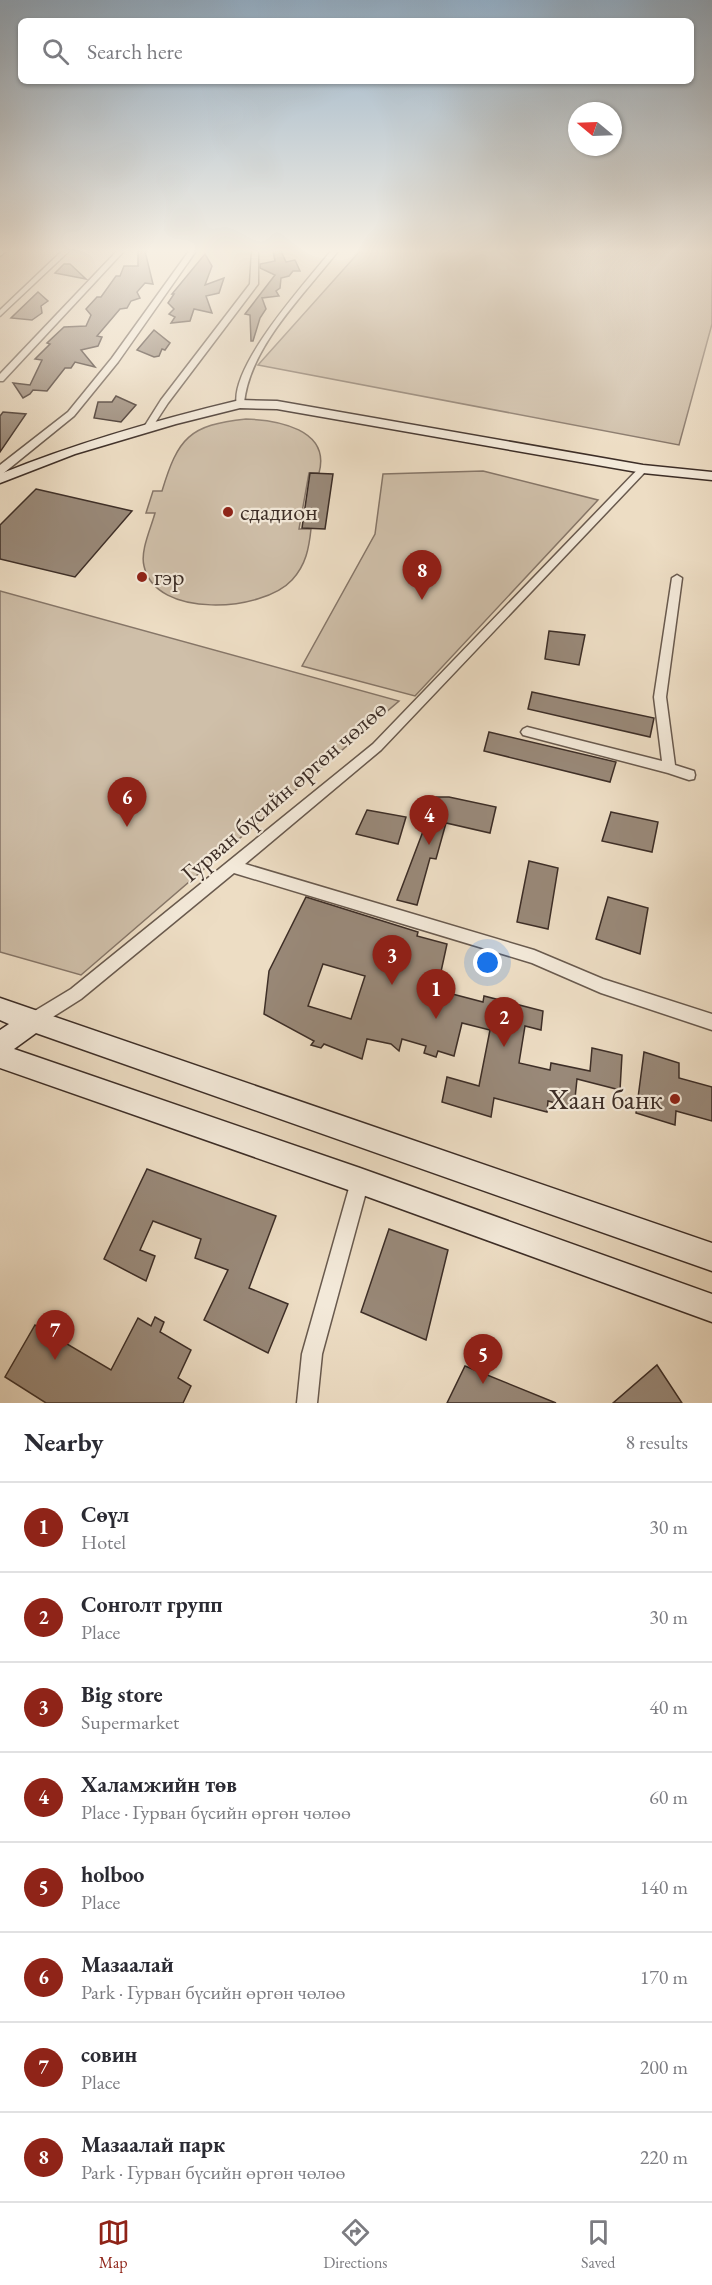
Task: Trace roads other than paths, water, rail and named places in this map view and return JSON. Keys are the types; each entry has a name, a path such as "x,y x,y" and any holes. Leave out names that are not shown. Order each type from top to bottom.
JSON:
{"main road":[{"path":"1,472 148,427 240,404 277,405 643,469 712,476"},
{"path":"0,1009 712,1257"},
{"path":"0,1045 34,1020"},
{"path":"0,1056 360,1180 712,1308"}],"street":[{"path":"0,379 59,316"},
{"path":"1,472 71,414 147,316"},
{"path":"148,427 164,402 229,316"},
{"path":"240,404 239,394 261,345 283,316"},
{"name":"Гурван бүсийн өргөн чөлөө","path":"34,1020 76,994 377,747 643,469"},
{"path":"669,768 660,697 677,578"},
{"path":"527,732 689,775"},
{"path":"232,866 534,957 601,987 712,1022"},
{"path":"307,1403 312,1354 360,1180"}],"place":[{"name":"сдадион","path":"228,512"},
{"name":"гэр","path":"142,577"},
{"name":"Мазаалай парк","path":"422,600"},
{"name":"Мазаалай","path":"127,827"},
{"name":"Халамжийн төв","path":"429,845"},
{"name":"Big store","path":"392,985"},
{"name":"Сөүл","path":"436,1019"},
{"name":"Сонголт групп","path":"504,1047"},
{"name":"Хаан банк","path":"675,1099"},
{"name":"совин","path":"55,1360"},
{"name":"holboo","path":"483,1384"}]}
